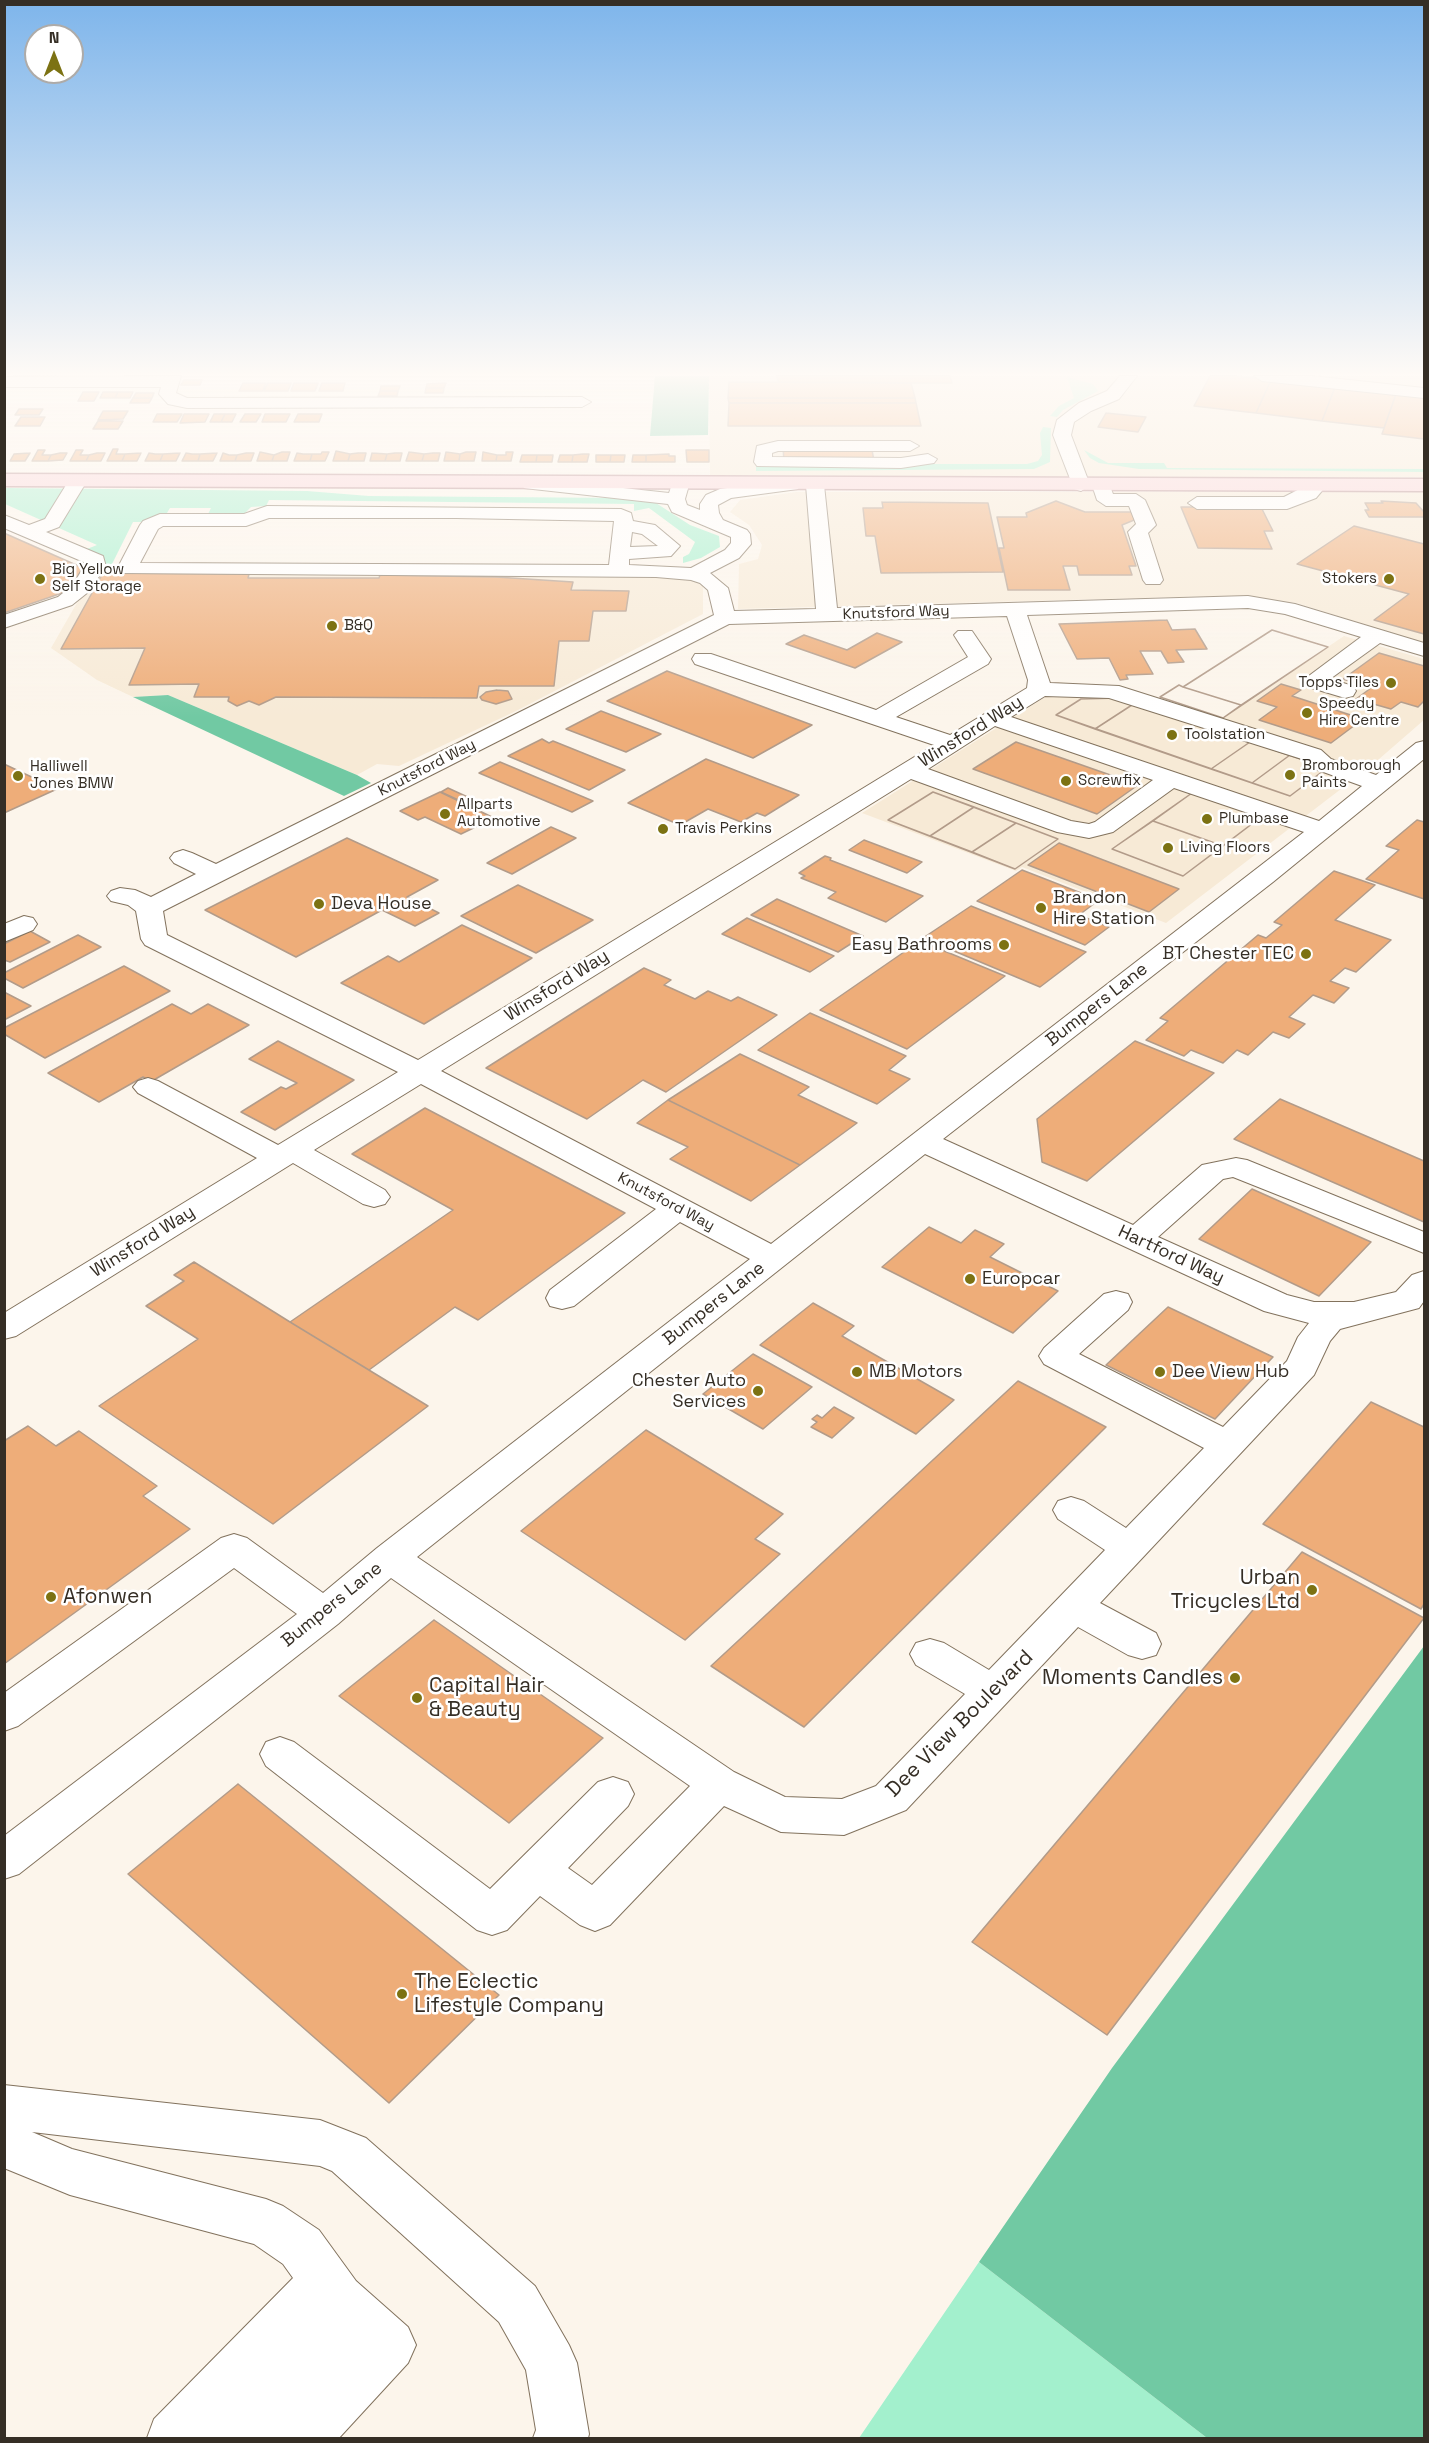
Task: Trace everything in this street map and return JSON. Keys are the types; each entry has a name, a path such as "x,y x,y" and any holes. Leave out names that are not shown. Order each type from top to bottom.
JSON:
{"main road":[{"path":"641,490 678,492 710,490"}],"street":[{"path":"28,531 52,523 72,490"},
{"path":"717,525 709,513 709,504 713,499 727,493 751,490"},
{"path":"815,490 827,616"},
{"path":"1096,490 1106,500 1136,500 1146,525 1138,532 1152,580"},
{"path":"1197,503 1287,503 1309,495 1313,490"},
{"path":"678,492 679,508 740,534 741,544 732,555 694,574"},
{"path":"619,562 624,517 621,515 267,512 246,520 166,519 150,525 127,569 619,562 694,574 707,579 718,588 725,618"},
{"path":"4,521 96,560 96,567 80,589 65,601 4,622"},
{"path":"619,562 664,552 670,546 648,529 623,525"},
{"name":"Knutsford Way","path":"773,1258 418,1071 154,939 149,908 725,618 1248,602 1288,608 1425,650"},
{"name":"Winsford Way","path":"4,1328 1037,689 1039,680 1015,610"},
{"path":"843,732 980,659 965,634"},
{"path":"1345,690 1313,681 1378,634"},
{"path":"703,659 952,743"},
{"path":"1037,689 1111,691 1313,755 1323,764 1379,784"},
{"path":"993,718 1322,830"},
{"name":"Bumpers Lane","path":"4,1861 324,1614 390,1558 1425,748"},
{"path":"909,770 1066,827 1089,831 1104,827 1172,779"},
{"path":"183,858 216,874"},
{"path":"120,896 135,898 149,908"},
{"path":"148,1087 374,1197"},
{"name":"Hartford Way","path":"922,1141 1276,1303 1314,1313 1354,1313 1407,1300 1425,1282"},
{"path":"1136,1239 1214,1172 1236,1167 1425,1243"},
{"path":"562,1298 678,1208"},
{"path":"1116,1302 1056,1356 1227,1445"},
{"name":"Dee View Boulevard","path":"390,1558 718,1784 781,1814 844,1817 891,1798 1131,1549 1302,1367 1315,1337 1328,1321 1354,1313"},
{"path":"1071,1510 1131,1549"},
{"path":"4,1715 234,1548 324,1614"},
{"path":"1074,1606 1142,1644"},
{"path":"930,1654 993,1692"},
{"path":"280,1754 492,1916 613,1794"},
{"path":"538,1870 595,1912 718,1784"},
{"path":"4,2107 320,2143 349,2154 518,2304 551,2363 563,2434 559,2439"},
{"path":"4,2144 70,2172 266,2223 301,2247 348,2306 390,2345 303,2439"},
{"path":"173,2439 348,2306"},
{"path":"205,2439 348,2306"},
{"path":"239,2439 348,2306"},
{"path":"272,2439 348,2306"}],"shaded area":[{"path":"796,492 1424,492 1424,644 1297,603 1215,596 738,609 739,564 758,559 762,545 749,525 730,512 740,500"},
{"name":"B&Q","path":"94,573 675,577 692,580 703,586 703,614 516,711 399,766 377,764 357,775 168,695 133,697 97,680 51,648"},
{"path":"1344,636 1424,659 1424,720 1371,766 1166,923 1022,867 1016,871 862,813 1050,694 1058,682 1099,687 1219,720"}],"green space":[{"path":"5,490 307,491 369,496 627,498 656,503 690,525 719,536 720,547 701,558 683,563 683,557 689,554 695,542 649,508 634,511 634,504 269,500 266,506 251,507 245,513 208,514 211,508 170,508 167,513 156,515 148,522 133,522 109,570 96,570 99,556 87,549 97,545 5,504"},
{"path":"168,695 371,783 344,796 133,697"},
{"path":"1424,1646 1424,2438 1207,2438 979,2262 1112,2068"},
{"path":"979,2262 1207,2438 859,2438"}],"building":[{"path":"1056,501 1085,512 1136,512 1139,518 1122,525 1136,566 1129,566 1132,575 1079,575 1077,566 1063,566 1070,590 1008,590 999,548 1004,548 997,517 1027,517 1026,513"},
{"path":"1381,501 1416,503 1424,512 1424,517 1369,517 1365,510 1369,510 1365,503 1383,503"},
{"path":"882,502 988,503 1003,572 881,573 875,536 866,536 863,508 883,508"},
{"path":"1181,507 1261,507 1273,531 1264,531 1272,549 1198,548"},
{"name":"Stokers","path":"1354,526 1424,544 1424,634 1374,620 1409,594 1297,564"},
{"name":"Big Yellow Self Storage","path":"4,533 83,568 68,591 4,613"},
{"name":"B&Q","path":"103,573 249,574 248,578 379,578 380,575 496,577 573,582 571,590 629,591 626,611 593,611 589,641 559,641 554,686 479,686 477,698 276,697 259,705 249,701 237,706 228,701 229,697 194,697 199,684 129,685 145,648 61,649"},
{"path":"1167,620 1172,630 1195,629 1207,649 1176,650 1184,662 1168,663 1161,651 1140,651 1153,674 1126,675 1128,679 1120,680 1109,658 1077,659 1059,624"},
{"path":"1272,630 1328,647 1241,705 1183,687"},
{"path":"1272,630 1328,647 1223,718 1160,697 1179,685 1183,687"},
{"path":"877,633 902,642 855,668 786,644 804,635 847,650"},
{"name":"Topps Tiles","path":"1379,653 1424,666 1424,701 1418,707 1401,702 1391,709 1356,699 1371,688 1343,679"},
{"path":"667,671 812,725 753,758 607,701"},
{"name":"Speedy Hire Centre","path":"1281,684 1301,690 1292,696 1363,719 1331,743 1259,720 1277,707 1257,701"},
{"path":"1179,685 1241,705 1223,718 1160,697"},
{"path":"508,691 512,699 496,704 482,700 480,697 486,692"},
{"path":"1120,698 1135,703 1095,729 1056,715 1081,699"},
{"path":"1120,698 1327,768 1290,796 1056,715 1081,699"},
{"name":"Toolstation","path":"1135,703 1250,742 1211,769 1095,729"},
{"path":"601,711 661,734 626,752 566,729"},
{"path":"542,739 549,743 553,741 625,770 589,790 508,756"},
{"name":"Screwfix","path":"1016,742 1138,785 1097,814 973,769"},
{"path":"1250,742 1290,755 1252,783 1211,769"},
{"name":"Bromborough Paints","path":"1290,755 1327,768 1290,796 1252,783"},
{"path":"706,759 799,795 765,816 757,813 741,822 708,809 680,825 628,803"},
{"path":"500,762 593,801 572,812 479,773"},
{"name":"Halliwell Jones BMW","path":"4,764 57,789 4,813"},
{"path":"448,788 485,805 478,809 441,792"},
{"name":"Allparts Automotive","path":"440,792 494,818 461,834 425,817 418,820 400,811"},
{"path":"933,792 974,807 930,836 888,820"},
{"path":"933,792 1058,839 1015,869 888,820"},
{"name":"Plumbase","path":"1192,793 1261,817 1223,846 1153,821"},
{"path":"1192,793 1261,817 1183,876 1112,849"},
{"path":"974,807 1016,823 972,852 930,836"},
{"path":"1417,820 1424,822 1424,899 1366,879 1399,850 1386,846"},
{"name":"Living Floors","path":"1153,821 1223,846 1183,876 1112,849"},
{"path":"1016,823 1058,839 1015,869 972,852"},
{"path":"551,827 576,838 512,874 487,863"},
{"name":"Deva House","path":"347,838 438,880 407,897 439,913 415,926 382,910 296,957 205,910"},
{"path":"864,840 922,862 907,873 849,850"},
{"path":"1059,843 1179,889 1149,912 1028,865"},
{"path":"825,856 831,858 830,860 923,896 886,922 828,898 836,892 801,878 805,876 799,873"},
{"name":"Brandon Hire Station","path":"1022,870 1099,900 1079,915 1109,927 1085,945 977,901"},
{"name":"BT Chester TEC","path":"1334,871 1375,885 1335,920 1391,940 1356,972 1345,968 1330,981 1349,988 1334,1003 1313,995 1289,1017 1305,1024 1289,1038 1273,1032 1248,1055 1237,1050 1223,1063 1191,1050 1184,1056 1146,1040 1168,1021 1160,1018 1258,935 1266,938 1282,925 1274,922"},
{"path":"518,885 593,920 536,953 461,916"},
{"path":"777,899 863,936 838,952 751,915"},
{"name":"Easy Bathrooms","path":"971,906 1086,952 1040,987 923,938"},
{"path":"747,918 834,956 810,972 722,934"},
{"path":"462,925 532,958 424,1024 341,983 388,956 399,962"},
{"path":"30,931 50,942 10,962 4,960 4,944"},
{"path":"78,935 101,947 23,988 4,978 4,973"},
{"path":"920,941 1005,976 907,1049 820,1010"},
{"path":"124,966 170,991 45,1058 4,1034 4,1028"},
{"path":"644,968 671,980 664,985 695,999 708,991 731,1001 738,997 777,1015 666,1092 643,1080 587,1119 486,1068"},
{"path":"4,992 31,1006 4,1020"},
{"path":"172,1004 191,1014 208,1004 249,1025 152,1081 143,1077 99,1102 48,1073"},
{"path":"810,1013 906,1056 889,1070 910,1079 877,1104 758,1050"},
{"path":"278,1041 354,1080 275,1130 241,1112 281,1087 286,1089 297,1083 249,1059"},
{"path":"1135,1041 1214,1073 1087,1181 1042,1162 1037,1119"},
{"path":"740,1054 809,1087 798,1095 857,1123 800,1165 668,1100"},
{"path":"1280,1099 1424,1161 1424,1222 1234,1139"},
{"path":"668,1100 800,1165 751,1201 670,1159 688,1147 637,1123"},
{"path":"425,1108 625,1213 478,1320 455,1307 369,1370 290,1322 453,1210 352,1154"},
{"path":"1252,1189 1371,1242 1319,1296 1199,1239"},
{"name":"Europcar","path":"929,1227 961,1243 975,1230 1004,1244 990,1257 1058,1291 1013,1333 882,1267"},
{"path":"194,1262 428,1406 273,1524 99,1406 198,1339 146,1306 184,1281 174,1275"},
{"name":"MB Motors","path":"813,1303 854,1326 842,1336 954,1400 916,1434 760,1345"},
{"path":"1168,1307 1273,1357 1215,1419 1106,1365"},
{"name":"Chester Auto Services","path":"753,1354 812,1387 763,1429 703,1394"},
{"path":"1018,1381 1106,1427 804,1727 711,1666"},
{"path":"1371,1402 1424,1427 1424,1604 1421,1609 1263,1524"},
{"path":"834,1407 854,1418 832,1438 811,1427 817,1422 812,1419 817,1415 822,1418"},
{"name":"Afonwen","path":"28,1426 56,1446 79,1431 157,1486 143,1496 190,1529 4,1664 4,1441"},
{"path":"646,1430 783,1514 755,1539 780,1554 685,1640 521,1531"},
{"path":"1302,1552 1424,1618 1107,2035 972,1942"},
{"path":"434,1620 603,1738 509,1823 339,1696"},
{"path":"238,1784 499,1995 389,2103 128,1874"}],"place":[{"name":"Big Yellow Self Storage","path":"40,579"},
{"name":"Stokers","path":"1389,579"},
{"name":"B&Q","path":"332,626"},
{"name":"Topps Tiles","path":"1391,683"},
{"name":"Speedy Hire Centre","path":"1307,713"},
{"name":"Toolstation","path":"1172,735"},
{"name":"Bromborough Paints","path":"1290,775"},
{"name":"Halliwell Jones BMW","path":"18,776"},
{"name":"Screwfix","path":"1066,781"},
{"name":"Allparts Automotive","path":"445,814"},
{"name":"Plumbase","path":"1207,819"},
{"name":"Travis Perkins","path":"663,829"},
{"name":"Living Floors","path":"1168,848"},
{"name":"Deva House","path":"319,904"},
{"name":"Brandon Hire Station","path":"1041,908"},
{"name":"Easy Bathrooms","path":"1004,945"},
{"name":"BT Chester TEC","path":"1306,954"},
{"name":"Europcar","path":"970,1279"},
{"name":"MB Motors","path":"857,1372"},
{"name":"Dee View Hub","path":"1160,1372"},
{"name":"Chester Auto Services","path":"758,1391"},
{"name":"Urban Tricycles Ltd","path":"1312,1590"},
{"name":"Afonwen","path":"51,1597"},
{"name":"Moments Candles","path":"1235,1678"},
{"name":"Capital Hair & Beauty","path":"417,1698"},
{"name":"The Eclectic Lifestyle Company","path":"402,1994"}]}
